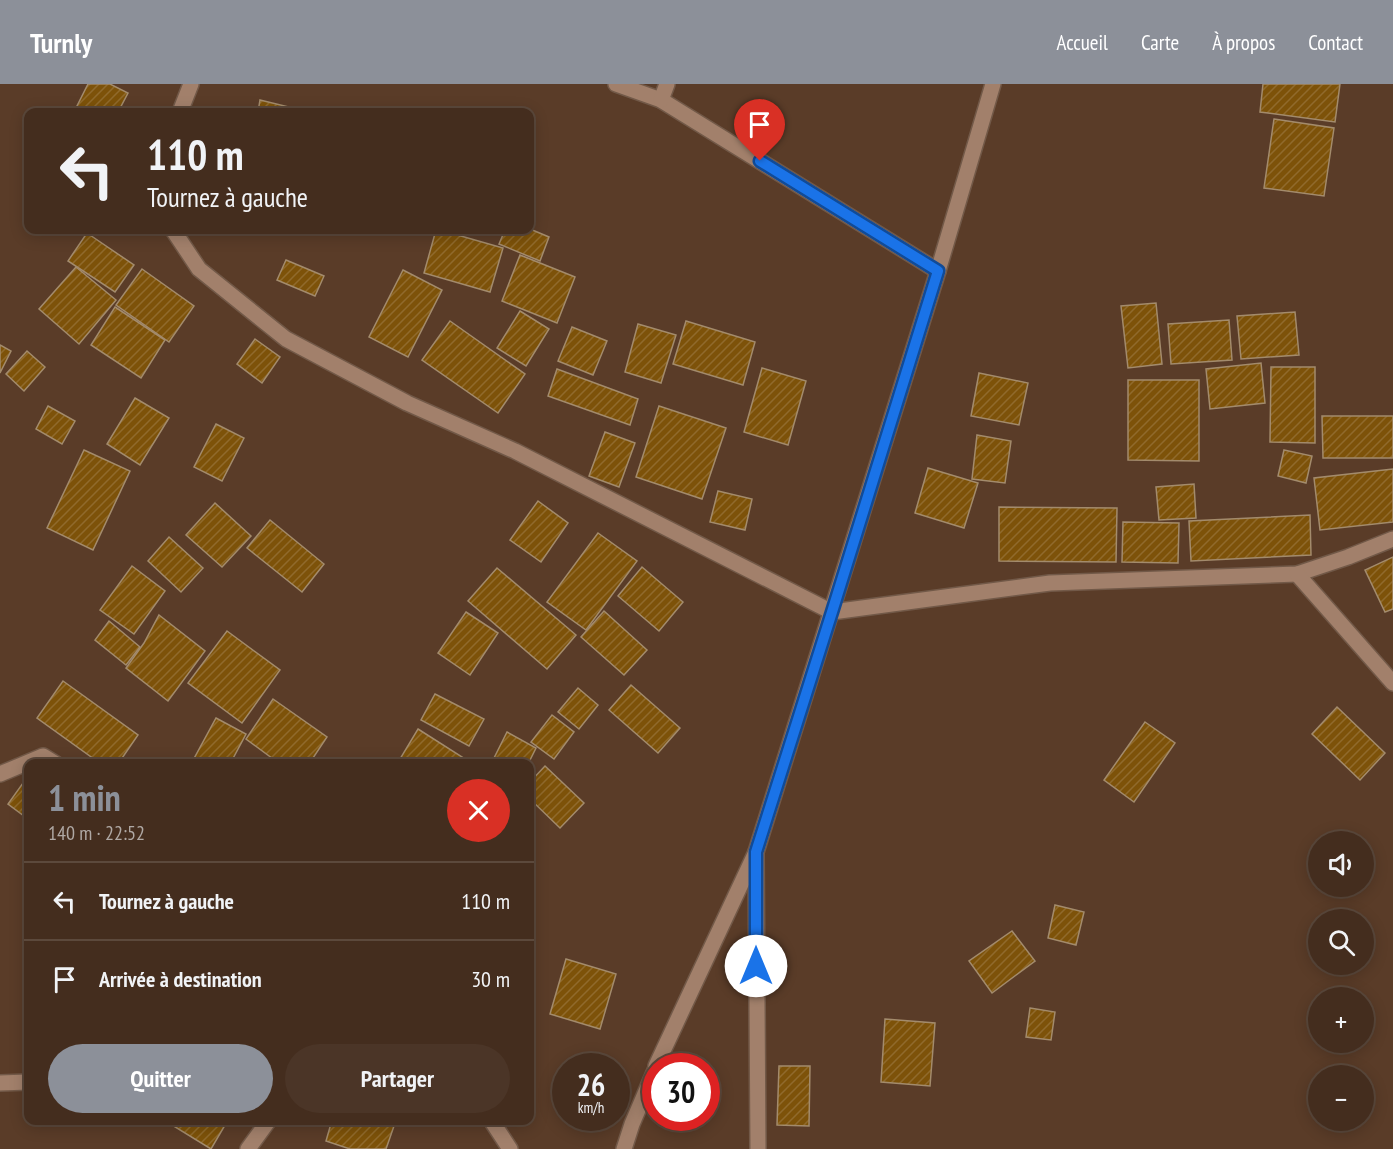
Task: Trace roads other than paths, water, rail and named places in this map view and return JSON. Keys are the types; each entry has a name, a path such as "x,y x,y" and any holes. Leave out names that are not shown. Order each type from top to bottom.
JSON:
{"street":[{"path":"182,108 191,84"},
{"path":"616,84 661,100 938,271"},
{"path":"661,100 667,84"},
{"path":"661,1053 756,852 938,271 993,84"},
{"path":"176,234 199,269 286,339 407,403 515,451 832,612 1050,583 1296,574 1393,539"},
{"path":"1296,574 1393,683"},
{"path":"0,774 24,764"},
{"path":"756,852 758,1149"},
{"path":"0,1083 24,1082"},
{"path":"624,1149 642,1100"},
{"path":"248,1149 265,1125"},
{"path":"494,1125 510,1149"}]}
